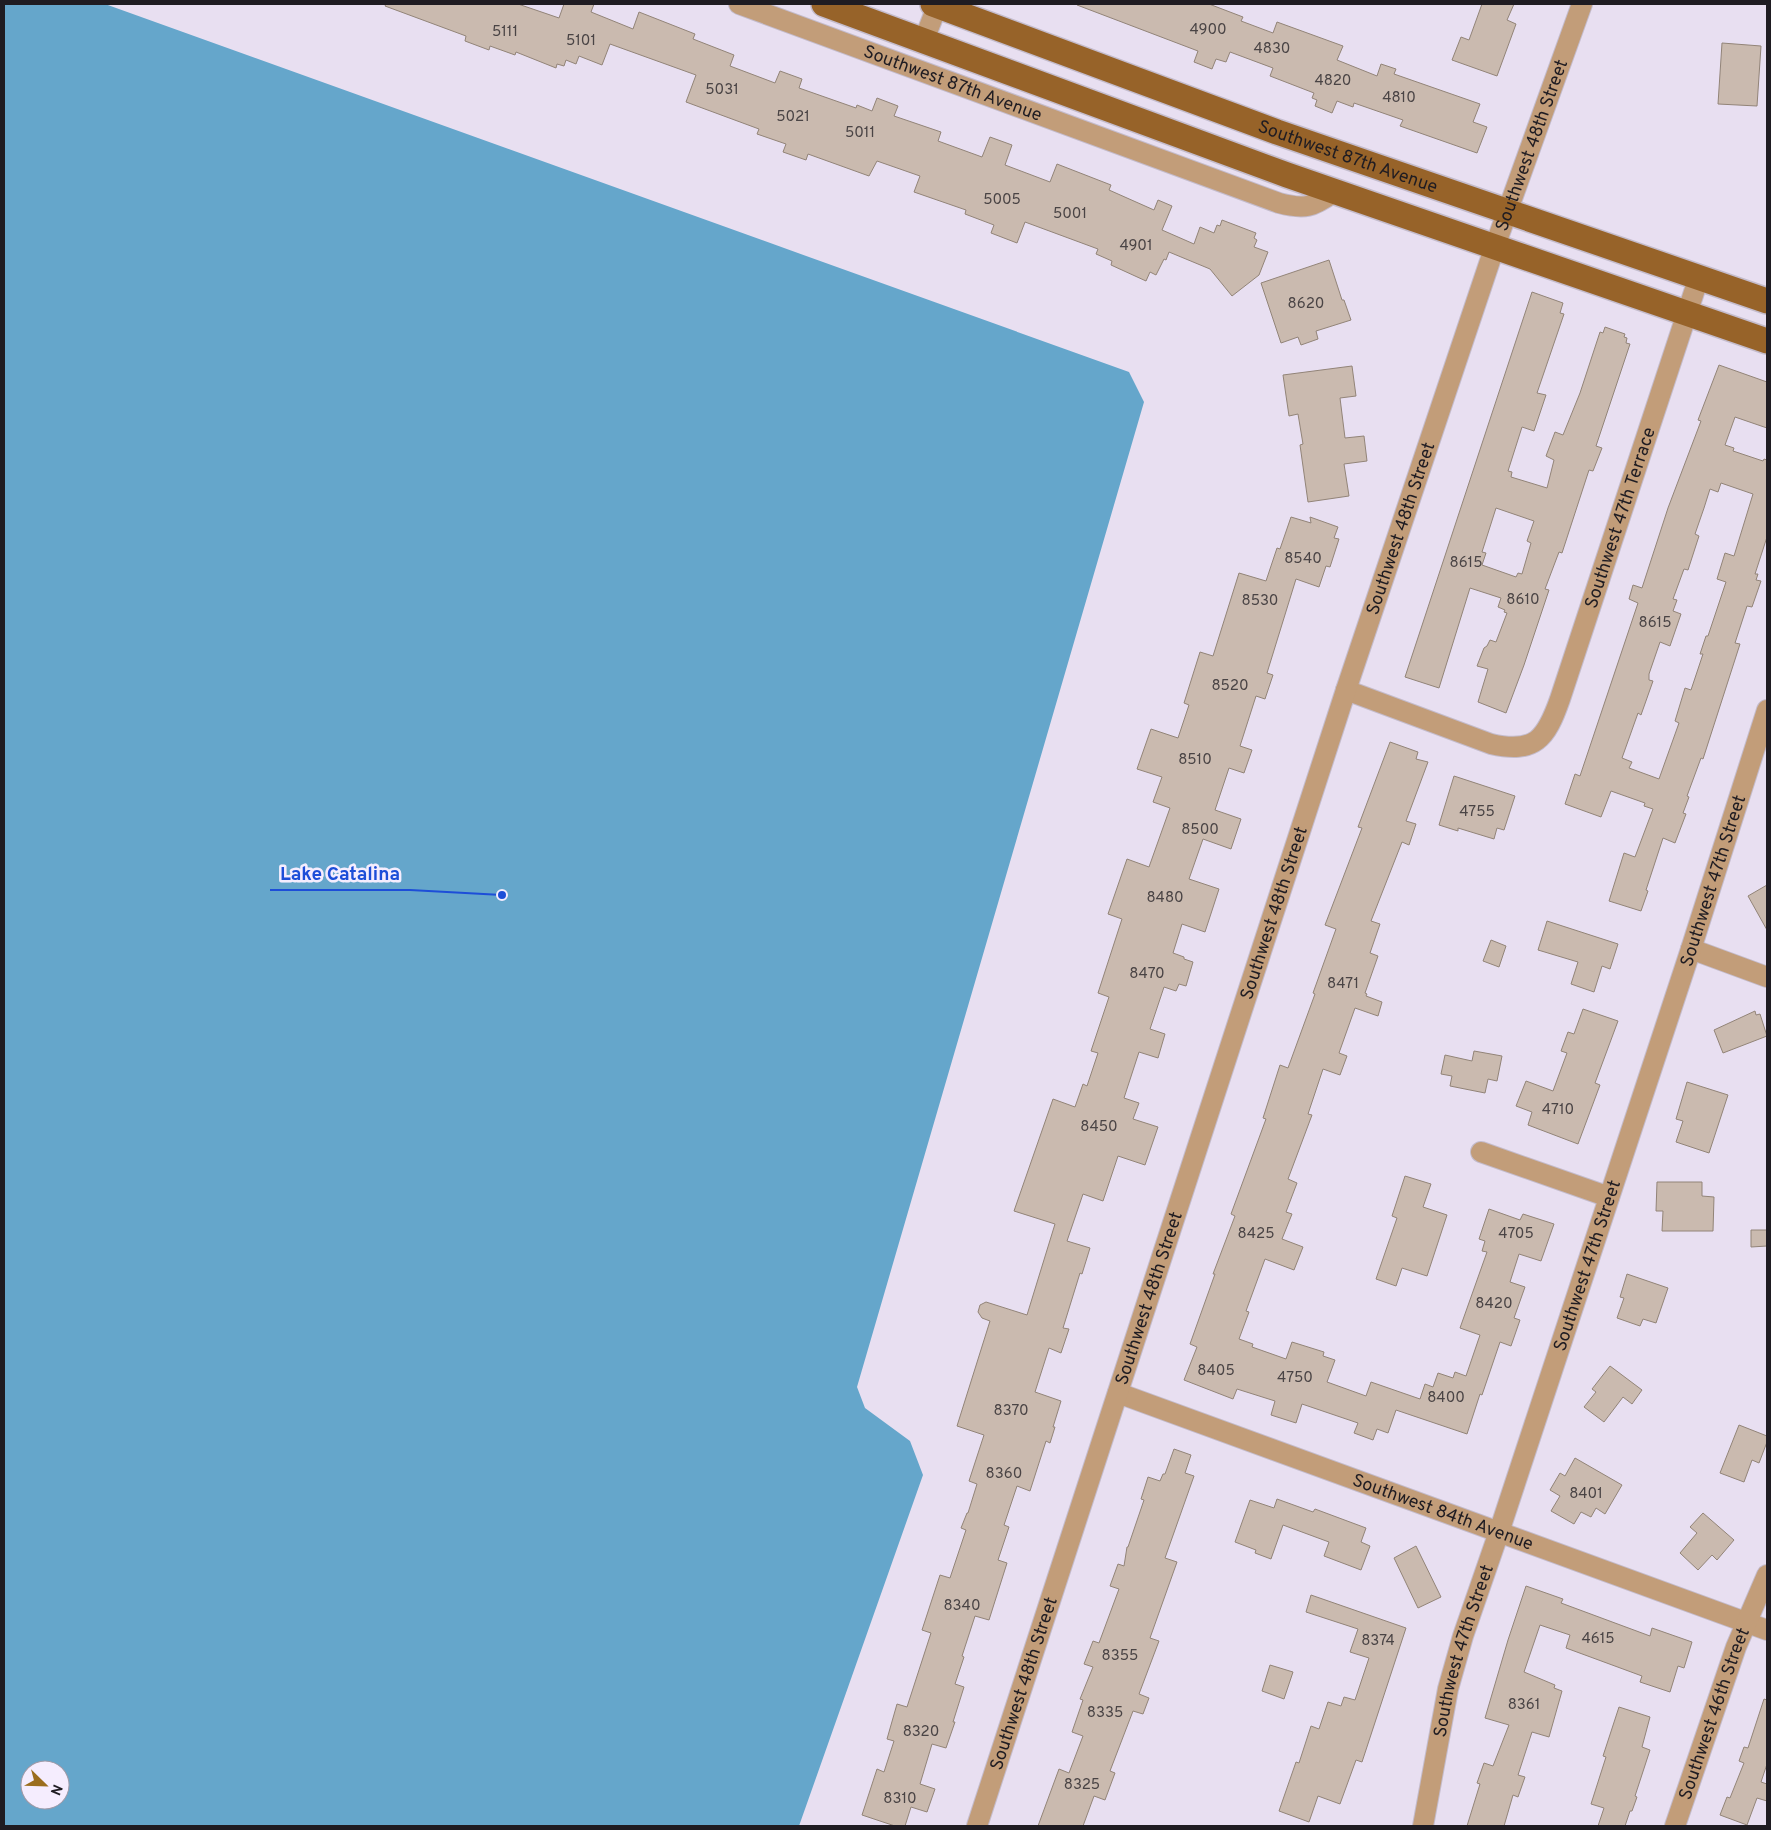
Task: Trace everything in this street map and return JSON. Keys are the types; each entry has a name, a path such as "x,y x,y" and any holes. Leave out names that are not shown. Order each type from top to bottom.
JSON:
{"main road":[{"name":"Southwest 87th Avenue","path":"824,4 1334,192 1767,341"},
{"name":"Southwest 87th Avenue","path":"936,4 1276,132 1767,301"}],"street":[{"name":"Southwest 87th Avenue","path":"739,4 1279,203 1298,208 1306,207 1319,202 1334,192"},
{"path":"924,40 936,4"},
{"name":"Southwest 48th Street","path":"977,1826 1346,690 1495,246 1582,4"},
{"name":"Southwest 47th Terrace","path":"1346,690 1481,741 1510,748 1524,747 1532,744 1543,734 1556,710 1699,277"},
{"name":"Southwest 47th Street","path":"1423,1826 1450,1681 1463,1636 1691,949 1767,710"},
{"path":"1691,949 1767,977"},
{"path":"1481,1152 1609,1198"},
{"name":"Southwest 84th Avenue","path":"1118,1393 1767,1630"},
{"name":"Southwest 46th Street","path":"1675,1826 1736,1647 1767,1575"}],"water":[{"path":"4,4 105,4 1129,372 1144,402 857,1387 865,1408 910,1441 923,1475 799,1826 4,1826"}],"building":[{"path":"386,4 518,4 559,18 564,4 594,4 591,12 633,29 639,12 695,34 693,39 734,55 730,66 775,83 780,71 802,79 799,88 856,108 857,105 872,111 877,98 898,106 894,116 941,132 938,141 982,157 990,137 1012,145 1005,165 1050,182 1057,164 1111,185 1109,190 1154,210 1158,200 1172,206 1162,230 1194,244 1200,227 1214,233 1217,225 1220,226 1222,220 1256,233 1254,238 1257,240 1254,247 1268,252 1259,275 1232,296 1210,269 1169,252 1156,275 1150,272 1146,281 1111,265 1112,261 1096,254 1098,249 1025,222 1017,243 991,233 994,225 965,214 966,210 914,192 920,176 877,161 869,176 808,154 806,160 783,152 786,144 757,134 759,129 686,102 696,75 610,44 602,65 579,56 576,64 566,60 564,66 557,64 556,68 516,52 515,55 490,46 489,50 465,41 466,36 385,6"},
{"path":"1077,4 1209,4 1243,17 1241,21 1273,33 1277,22 1343,46 1337,60 1377,76 1381,64 1396,69 1394,74 1480,104 1473,122 1487,127 1477,153 1400,126 1403,120 1354,103 1353,107 1337,101 1332,113 1315,106 1317,100 1312,98 1314,93 1270,76 1273,68 1230,52 1226,62 1216,59 1212,69 1194,62 1198,51"},
{"path":"1482,4 1514,4 1507,20 1516,24 1497,76 1452,60 1461,37 1469,40"},
{"path":"1722,43 1761,46 1757,106 1718,104"},
{"path":"1329,260 1342,300 1344,300 1351,320 1316,331 1318,339 1301,345 1298,337 1281,343 1261,283"},
{"path":"1532,292 1563,303 1560,313 1564,314 1537,393 1546,395 1534,431 1522,427 1508,471 1512,472 1511,477 1547,488 1554,460 1546,456 1555,432 1563,435 1580,393 1600,332 1603,333 1605,327 1625,334 1624,337 1627,338 1626,343 1630,344 1596,446 1602,448 1593,471 1589,470 1562,553 1559,552 1545,589 1549,590 1506,713 1478,702 1488,669 1477,666 1484,648 1490,640 1496,642 1507,613 1498,607 1501,598 1470,588 1439,688 1405,677","holes":["1496,508 1534,521 1527,541 1531,543 1522,574 1518,573 1516,577 1482,565 1486,553 1482,552"]},
{"path":"1719,365 1767,382 1767,428 1735,417 1725,445 1734,448 1733,451 1763,461 1764,459 1767,460 1767,537 1755,574 1758,574 1756,580 1761,581 1752,607 1747,606 1735,643 1740,644 1703,759 1701,758 1687,796 1689,797 1683,813 1686,814 1675,843 1663,838 1641,911 1609,901 1624,853 1635,857 1653,809 1644,806 1645,803 1611,791 1601,817 1565,804 1575,774 1580,776 1638,603 1629,599 1633,585 1642,588 1668,508 1701,421 1698,420","holes":["1721,483 1753,494 1734,556 1725,553 1717,579 1726,582 1700,654 1703,654 1691,690 1685,688 1675,721 1679,723 1659,779 1629,768 1632,762 1622,758 1638,713 1641,715 1653,681 1649,680 1649,674 1660,642 1670,646 1681,614 1673,611 1677,600 1673,599 1684,569 1688,570 1699,536 1695,534 1710,489 1718,492"]},
{"path":"1352,366 1356,396 1340,398 1345,438 1364,436 1367,461 1344,464 1349,496 1308,502 1300,445 1303,444 1298,414 1289,416 1283,375"},
{"path":"1291,517 1311,523 1310,517 1338,527 1334,538 1339,539 1330,567 1326,566 1319,587 1296,579 1267,673 1273,675 1265,699 1256,696 1240,746 1252,750 1244,773 1229,768 1215,810 1241,819 1231,849 1203,839 1189,879 1219,889 1205,932 1182,924 1173,953 1193,962 1186,986 1179,984 1176,991 1164,987 1150,1029 1165,1034 1158,1058 1139,1052 1124,1098 1139,1103 1133,1119 1158,1127 1145,1165 1118,1156 1103,1201 1083,1194 1067,1241 1090,1248 1063,1328 1069,1329 1061,1353 1049,1348 1035,1392 1061,1401 1053,1427 1055,1427 1050,1443 1046,1441 1030,1491 1017,1486 1004,1525 1009,1527 998,1560 1007,1563 989,1620 975,1616 955,1684 964,1687 953,1722 955,1722 946,1748 932,1744 920,1784 935,1789 927,1812 911,1807 905,1826 895,1826 862,1815 877,1769 884,1772 894,1741 887,1739 897,1704 907,1707 931,1633 922,1630 940,1575 950,1578 966,1530 961,1528 977,1484 969,1481 984,1435 957,1426 990,1321 982,1318 978,1312 980,1305 986,1302 1027,1315 1055,1224 1014,1211 1053,1099 1075,1107 1083,1084 1087,1086 1098,1053 1091,1051 1109,997 1098,993 1122,919 1108,914 1127,859 1149,867 1170,808 1153,802 1162,777 1137,769 1151,729 1178,738 1189,705 1184,703 1200,652 1213,656 1239,573 1266,581 1277,548 1280,549"},
{"path":"1390,742 1418,752 1416,759 1428,762 1406,821 1416,824 1409,845 1402,842 1371,921 1380,924 1370,953 1378,956 1365,993 1367,994 1366,996 1382,1002 1378,1016 1355,1008 1339,1053 1347,1056 1340,1075 1323,1069 1308,1114 1312,1115 1288,1179 1297,1183 1286,1212 1292,1214 1282,1239 1303,1247 1294,1270 1265,1259 1246,1311 1249,1312 1239,1339 1253,1344 1252,1347 1286,1359 1292,1342 1324,1352 1323,1356 1335,1360 1327,1382 1366,1396 1371,1382 1420,1399 1425,1384 1433,1387 1438,1373 1453,1378 1455,1372 1466,1376 1480,1335 1460,1328 1487,1252 1482,1251 1485,1241 1479,1239 1489,1209 1520,1220 1523,1214 1554,1224 1541,1261 1519,1254 1510,1282 1525,1287 1514,1318 1520,1320 1511,1346 1500,1342 1467,1434 1396,1410 1388,1433 1377,1429 1373,1440 1354,1433 1358,1423 1302,1404 1296,1423 1271,1415 1275,1401 1237,1389 1233,1399 1184,1380 1197,1347 1190,1344 1215,1274 1213,1274 1235,1216 1231,1214 1266,1119 1263,1118 1280,1065 1288,1068 1315,994 1313,993 1336,929 1325,925 1362,828 1358,827"},
{"path":"1454,776 1515,796 1504,830 1497,828 1494,839 1458,828 1458,831 1439,825"},
{"path":"1767,885 1767,930 1748,896"},
{"path":"1547,921 1618,944 1610,969 1602,966 1594,992 1571,984 1578,962 1538,950"},
{"path":"1491,940 1506,946 1499,967 1483,961"},
{"path":"1583,1009 1618,1021 1595,1083 1600,1085 1578,1144 1528,1125 1532,1112 1516,1106 1526,1081 1553,1091 1567,1053 1561,1051 1568,1032 1574,1034"},
{"path":"1755,1011 1756,1015 1760,1014 1767,1036 1723,1053 1714,1030"},
{"path":"1474,1051 1502,1056 1497,1081 1488,1079 1485,1093 1450,1086 1452,1076 1441,1074 1445,1055 1472,1061"},
{"path":"1687,1082 1728,1095 1709,1153 1676,1142 1683,1121 1676,1119"},
{"path":"1405,1176 1431,1184 1423,1207 1447,1215 1427,1276 1402,1268 1396,1286 1376,1279 1397,1218 1392,1216"},
{"path":"1657,1182 1702,1182 1702,1196 1714,1197 1713,1231 1662,1231 1663,1211 1656,1211"},
{"path":"1751,1230 1767,1230 1767,1246 1751,1247"},
{"path":"1627,1274 1668,1288 1656,1323 1643,1319 1640,1326 1617,1318 1624,1298 1620,1297"},
{"path":"1610,1366 1642,1390 1632,1404 1623,1397 1604,1422 1584,1407 1596,1392 1592,1389"},
{"path":"1739,1425 1767,1436 1767,1442 1759,1463 1752,1460 1744,1482 1720,1473"},
{"path":"1174,1449 1191,1455 1185,1473 1194,1476 1165,1558 1177,1562 1150,1638 1159,1641 1139,1694 1149,1698 1143,1714 1133,1711 1110,1771 1115,1773 1105,1800 1094,1796 1083,1826 1038,1826 1059,1769 1069,1773 1083,1736 1072,1732 1083,1700 1080,1699 1093,1667 1084,1664 1093,1641 1099,1643 1119,1589 1110,1586 1118,1564 1124,1566 1127,1547 1144,1500 1141,1499 1148,1477 1160,1481 1163,1474 1165,1474"},
{"path":"1575,1458 1622,1485 1605,1514 1596,1508 1591,1517 1581,1512 1574,1524 1551,1511 1560,1496 1550,1490 1560,1473 1565,1476"},
{"path":"1277,1499 1313,1512 1315,1509 1366,1528 1361,1542 1370,1546 1361,1570 1324,1556 1329,1542 1283,1525 1271,1559 1255,1553 1256,1550 1235,1542 1250,1500 1274,1508"},
{"path":"1703,1513 1734,1540 1717,1560 1712,1555 1698,1570 1680,1553 1697,1533 1690,1527"},
{"path":"1416,1546 1441,1597 1418,1608 1394,1558"},
{"path":"1526,1586 1563,1599 1561,1603 1650,1636 1652,1628 1692,1642 1684,1668 1678,1666 1670,1692 1640,1682 1642,1676 1566,1648 1570,1635 1540,1625 1524,1672 1555,1685 1554,1688 1562,1691 1549,1737 1532,1732 1518,1775 1525,1777 1518,1797 1513,1795 1504,1826 1467,1826 1480,1784 1477,1783 1484,1763 1493,1766 1509,1725 1485,1718"},
{"path":"1311,1595 1406,1628 1362,1762 1356,1760 1340,1804 1318,1796 1309,1822 1279,1811 1296,1762 1299,1763 1311,1726 1319,1729 1328,1702 1341,1706 1344,1697 1355,1700 1369,1658 1350,1652 1358,1629 1306,1612"},
{"path":"1270,1665 1293,1672 1284,1699 1262,1691"},
{"path":"1764,1699 1767,1700 1767,1764 1761,1782 1767,1784 1767,1801 1757,1798 1747,1825 1720,1815 1727,1797 1730,1798 1744,1763 1739,1761 1744,1747 1748,1748"},
{"path":"1619,1707 1650,1717 1642,1747 1650,1750 1635,1796 1637,1797 1625,1826 1598,1826 1604,1808 1591,1804 1606,1757 1603,1756"}],"place":[{"name":"Lake Catalina","path":"502,895"}]}
